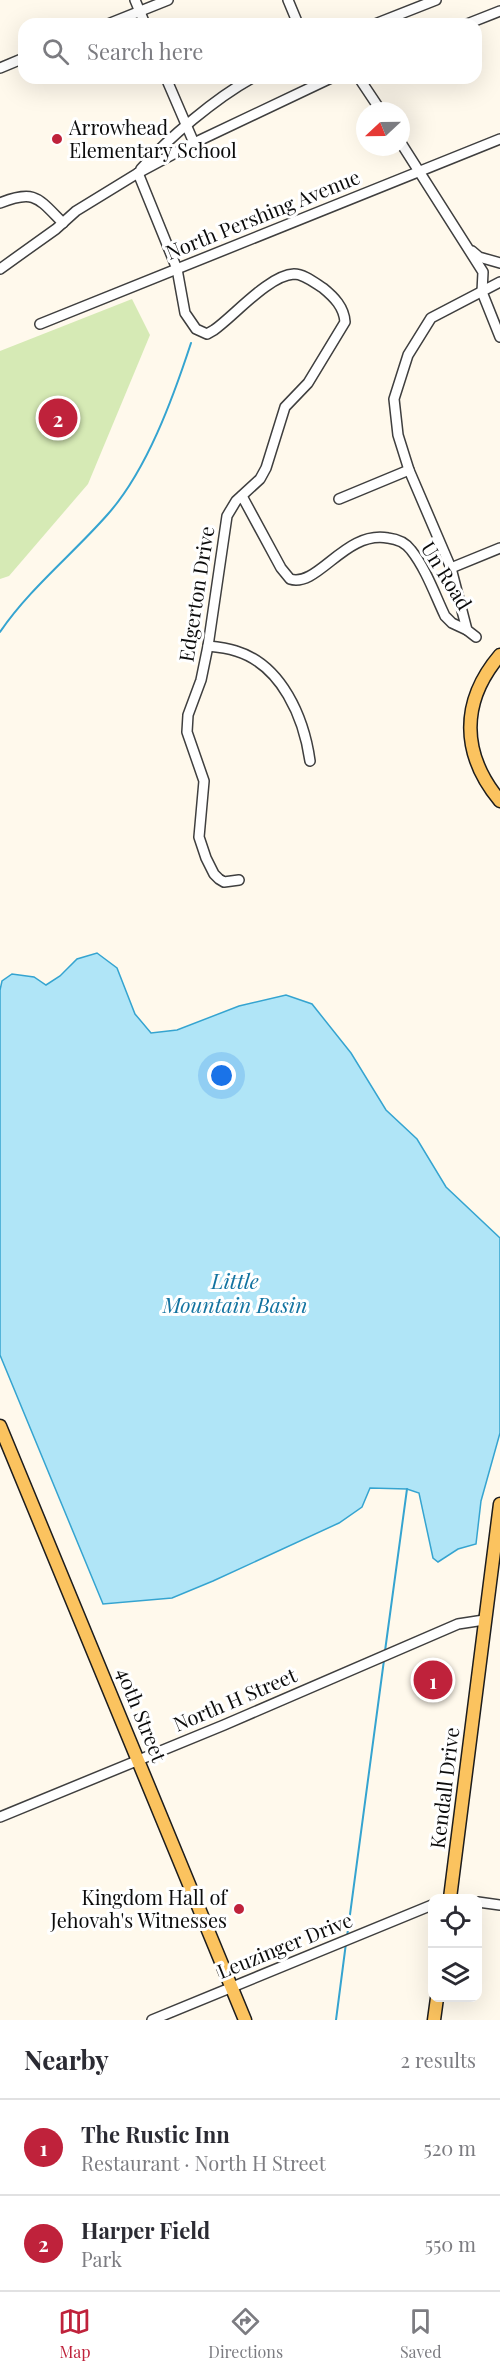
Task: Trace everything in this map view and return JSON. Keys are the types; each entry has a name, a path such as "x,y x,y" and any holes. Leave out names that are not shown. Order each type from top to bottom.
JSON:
{"main road":[{"path":"500,655 476,694 471,707 470,729 472,746 483,776 500,801"},
{"name":"40th Street","path":"0,1426 245,2020"},
{"name":"Kendall Drive","path":"451,1894 500,1504"},
{"path":"434,2020 436,2002"}],"street":[{"path":"135,0 143,18"},
{"path":"123,18 168,0"},
{"path":"288,0 296,18"},
{"path":"390,18 436,0"},
{"path":"482,18 500,11"},
{"path":"0,68 18,60"},
{"path":"168,84 194,143"},
{"path":"138,173 186,127 242,84"},
{"path":"0,269 76,211 138,173 194,143 318,84"},
{"path":"363,84 375,102"},
{"name":"North Pershing Avenue","path":"40,324 500,139"},
{"path":"409,156 483,272 482,292 500,337"},
{"name":"Edgerton Drive","path":"138,173 177,269 186,313 195,329 207,334 275,281 295,274 304,276 322,288 340,305 344,314 345,322 308,383 285,407 266,468 260,479 231,507 227,516 208,646 201,680 192,700 187,724 190,741 204,781 200,837 206,858 214,874 224,882 239,880"},
{"path":"0,203 20,195 31,196 41,201 63,223"},
{"path":"468,248 479,257 500,263"},
{"path":"476,638 467,630 450,568 409,470 398,435 394,399 408,355 431,318 500,282"},
{"path":"339,499 409,470"},
{"name":"Un Road","path":"242,496 281,568 290,579 298,580 313,574 357,541 380,536 400,540 416,557 445,616 452,624 467,630"},
{"path":"450,568 500,548"},
{"path":"208,646 237,651 248,656 264,666 276,679 293,704 308,743 310,761"},
{"name":"North H Street","path":"0,1817 458,1624 484,1620"},
{"path":"482,1903 500,1905"},
{"name":"Leuzinger Drive","path":"152,2020 428,1907"}],"green space":[{"path":"132,299 150,335 88,484 9,576 0,579 0,351"}],"water":[{"name":"Little Mountain Basin","path":"97,953 117,968 135,1014 151,1033 177,1030 239,1006 286,995 312,1004 351,1053 386,1110 417,1139 446,1187 500,1238 500,1433 481,1501 476,1544 458,1549 438,1562 433,1558 419,1493 407,1489 370,1488 362,1507 339,1523 213,1581 172,1598 103,1604 0,1355 0,990 2,981 12,974 34,977 46,985 60,976 77,959"}],"waterway":[{"path":"0,632 38,586 95,529 122,496 147,455 157,433 191,343"},
{"path":"385,1651 407,1489"},
{"path":"347,1937 384,1660"},
{"path":"336,2020 346,1943"}],"place":[{"name":"Arrowhead Elementary School","path":"57,139"},
{"name":"Harper Field","path":"58,418"},
{"name":"The Rustic Inn","path":"433,1680"},
{"name":"Kingdom Hall of Jehovah's Witnesses","path":"239,1909"}]}
